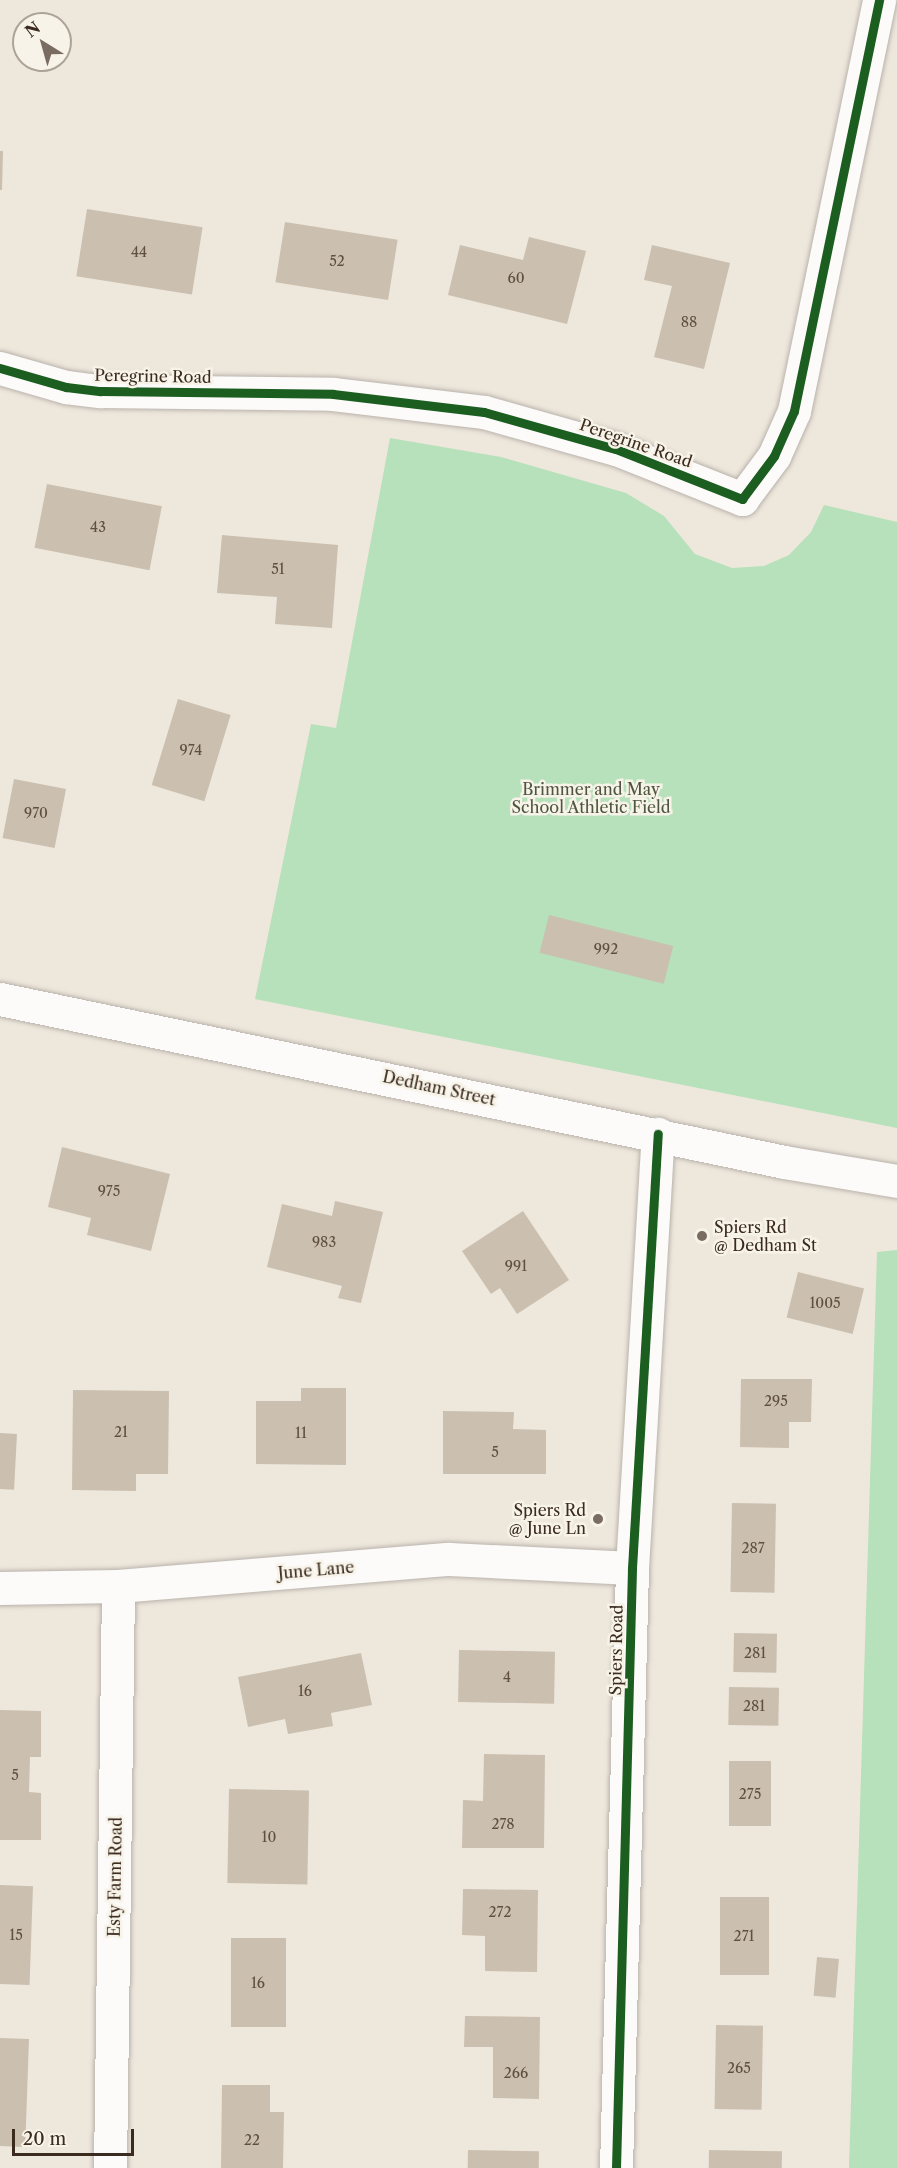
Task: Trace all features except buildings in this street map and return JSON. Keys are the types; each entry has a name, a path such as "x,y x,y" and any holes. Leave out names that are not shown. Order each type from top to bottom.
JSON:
{"street":[{"name":"Peregrine Road","path":"0,368 66,387 101,391 333,393 484,412 616,449 742,499 774,456 794,411 879,0"},
{"name":"Dedham Street","path":"0,999 887,1180"},
{"name":"Spiers Road","path":"616,2168 632,1568 658,1134"},
{"name":"June Lane","path":"0,1588 118,1586 448,1559 632,1568"},
{"name":"Esty Farm Road","path":"110,2168 118,1586"}],"green space":[{"name":"Brimmer and May School Athletic Field","path":"390,438 501,457 626,493 664,516 695,554 732,568 764,566 789,555 811,532 824,505 897,522 897,1128 255,999 311,724 336,728"},
{"path":"897,1250 897,2168 849,2168 877,1252"}],"cycle path":[{"path":"0,368 66,387 101,391 333,394 484,412 616,449 742,499 774,456 794,411 879,0"},
{"path":"616,2168 632,1568 658,1134"}],"place":[{"name":"Spiers Rd @ Dedham St","path":"702,1236"},
{"name":"Spiers Rd @ June Ln","path":"598,1519"}]}
